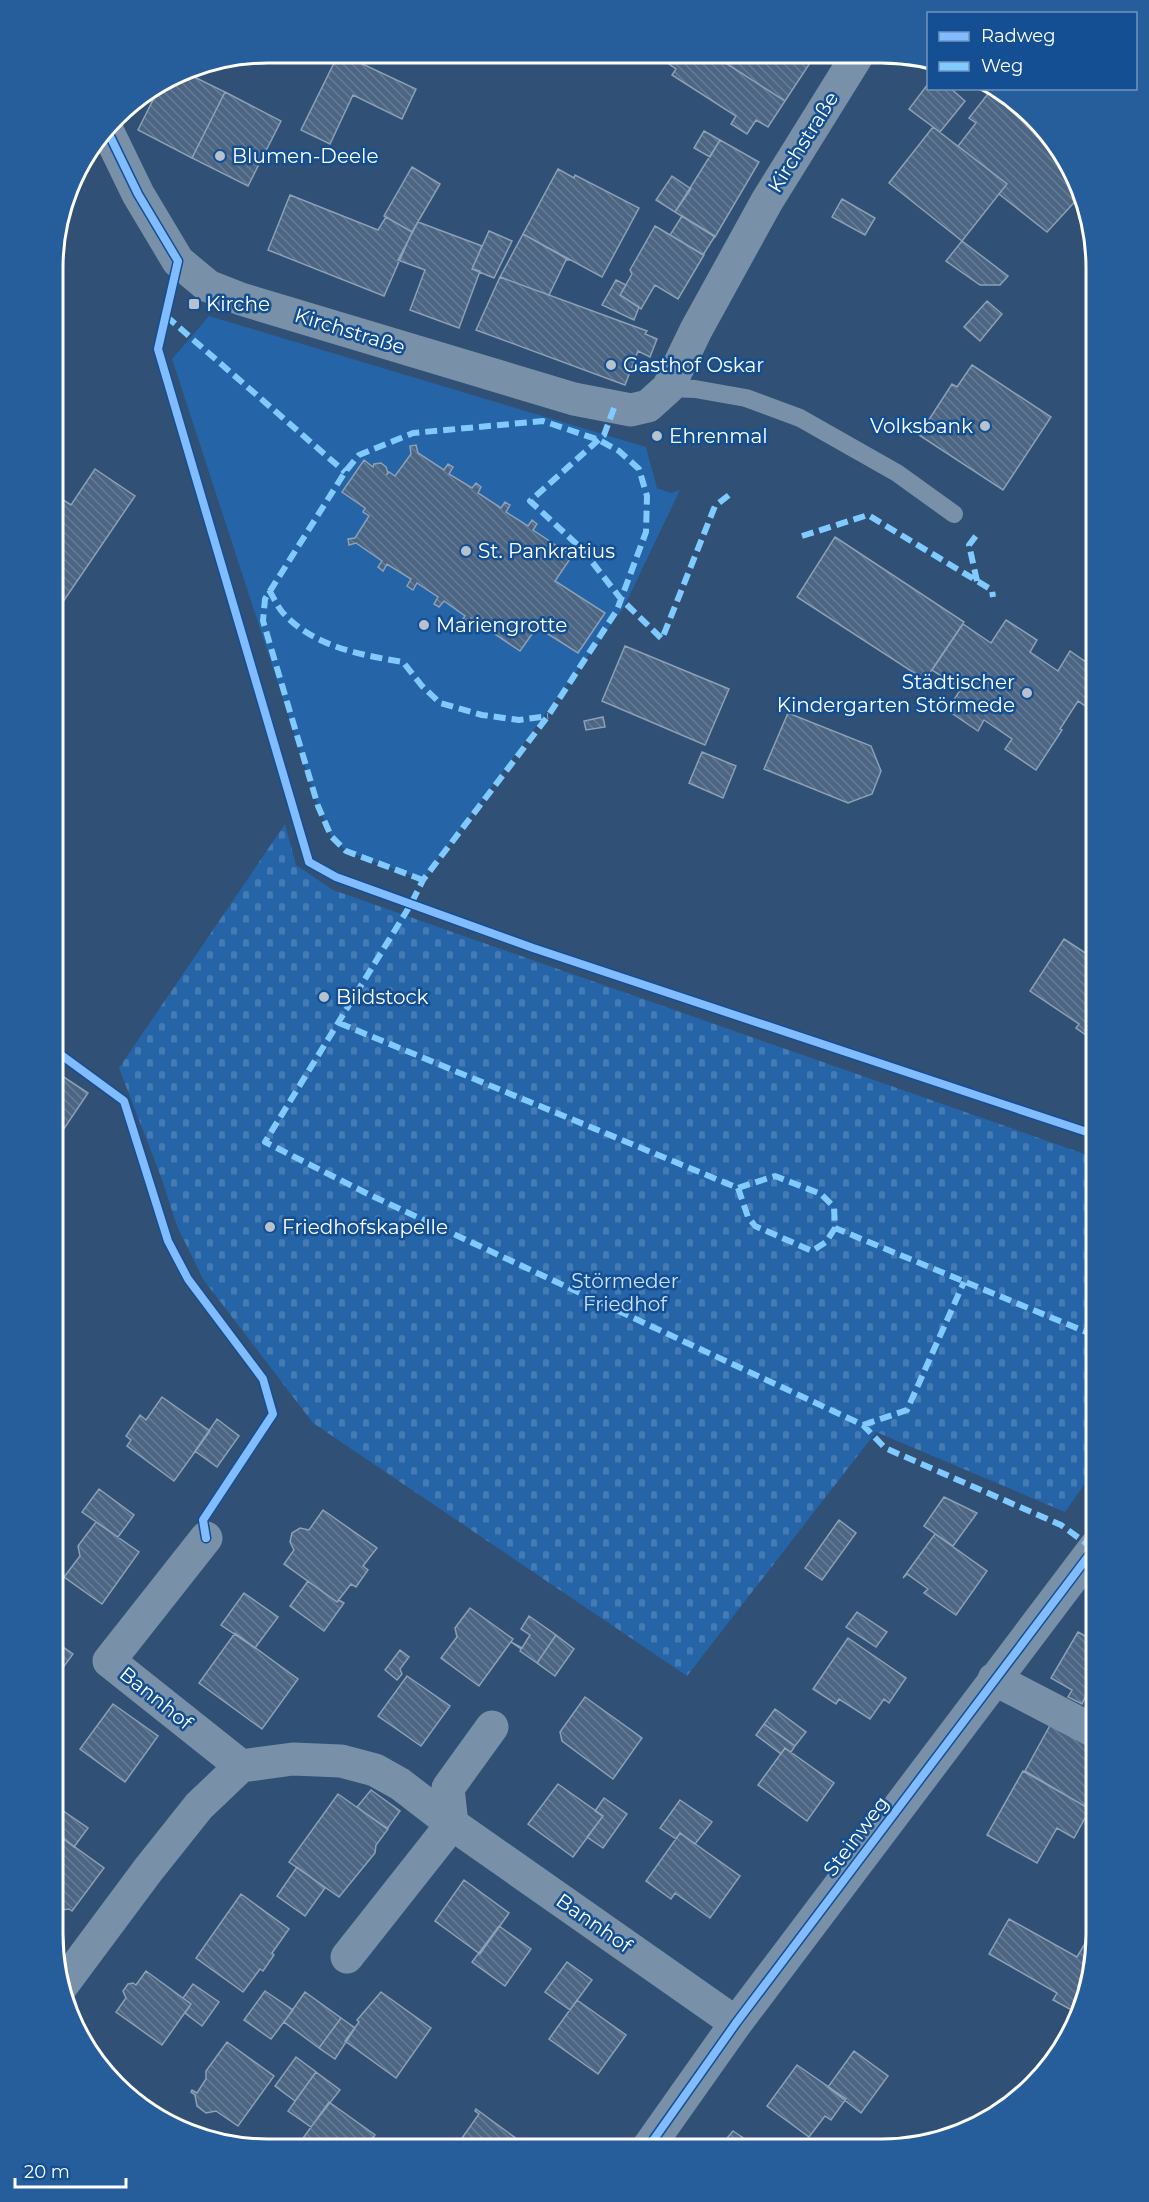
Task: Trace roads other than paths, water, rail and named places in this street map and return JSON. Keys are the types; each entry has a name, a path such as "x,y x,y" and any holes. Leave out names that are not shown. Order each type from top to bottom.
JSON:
{"street":[{"name":"Kirchstraße","path":"111,137 138,194 178,261 208,286 241,299 574,399 631,411 648,406 668,388 696,330 767,201 853,63"},
{"name":"Bannhof","path":"206,1538 110,1661 241,1766 293,1759 341,1761 375,1770 400,1784 452,1824 736,2023"},
{"name":"Steinweg","path":"654,2139 736,2023 1086,1559"},
{"path":"994,1679 1086,1727"},
{"path":"347,1957 452,1824 448,1788 492,1727"},
{"path":"68,1978 199,1806 241,1766"}],"lane":[{"path":"668,388 695,389 746,398 800,418 897,473 954,514"}],"place":[{"name":"Blumen-Deele","path":"220,156"},
{"name":"Kirche","path":"194,304"},
{"name":"Gasthof Oskar","path":"611,365"},
{"name":"Volksbank","path":"985,426"},
{"name":"Ehrenmal","path":"657,436"},
{"name":"St. Pankratius","path":"466,551"},
{"name":"Mariengrotte","path":"424,625"},
{"name":"Städtischer Kindergarten Störmede","path":"1027,693"},
{"name":"Bildstock","path":"324,997"},
{"name":"Friedhofskapelle","path":"270,1227"}],"park label":[{"name":"Störmeder Friedhof","path":"625,1292"}]}
